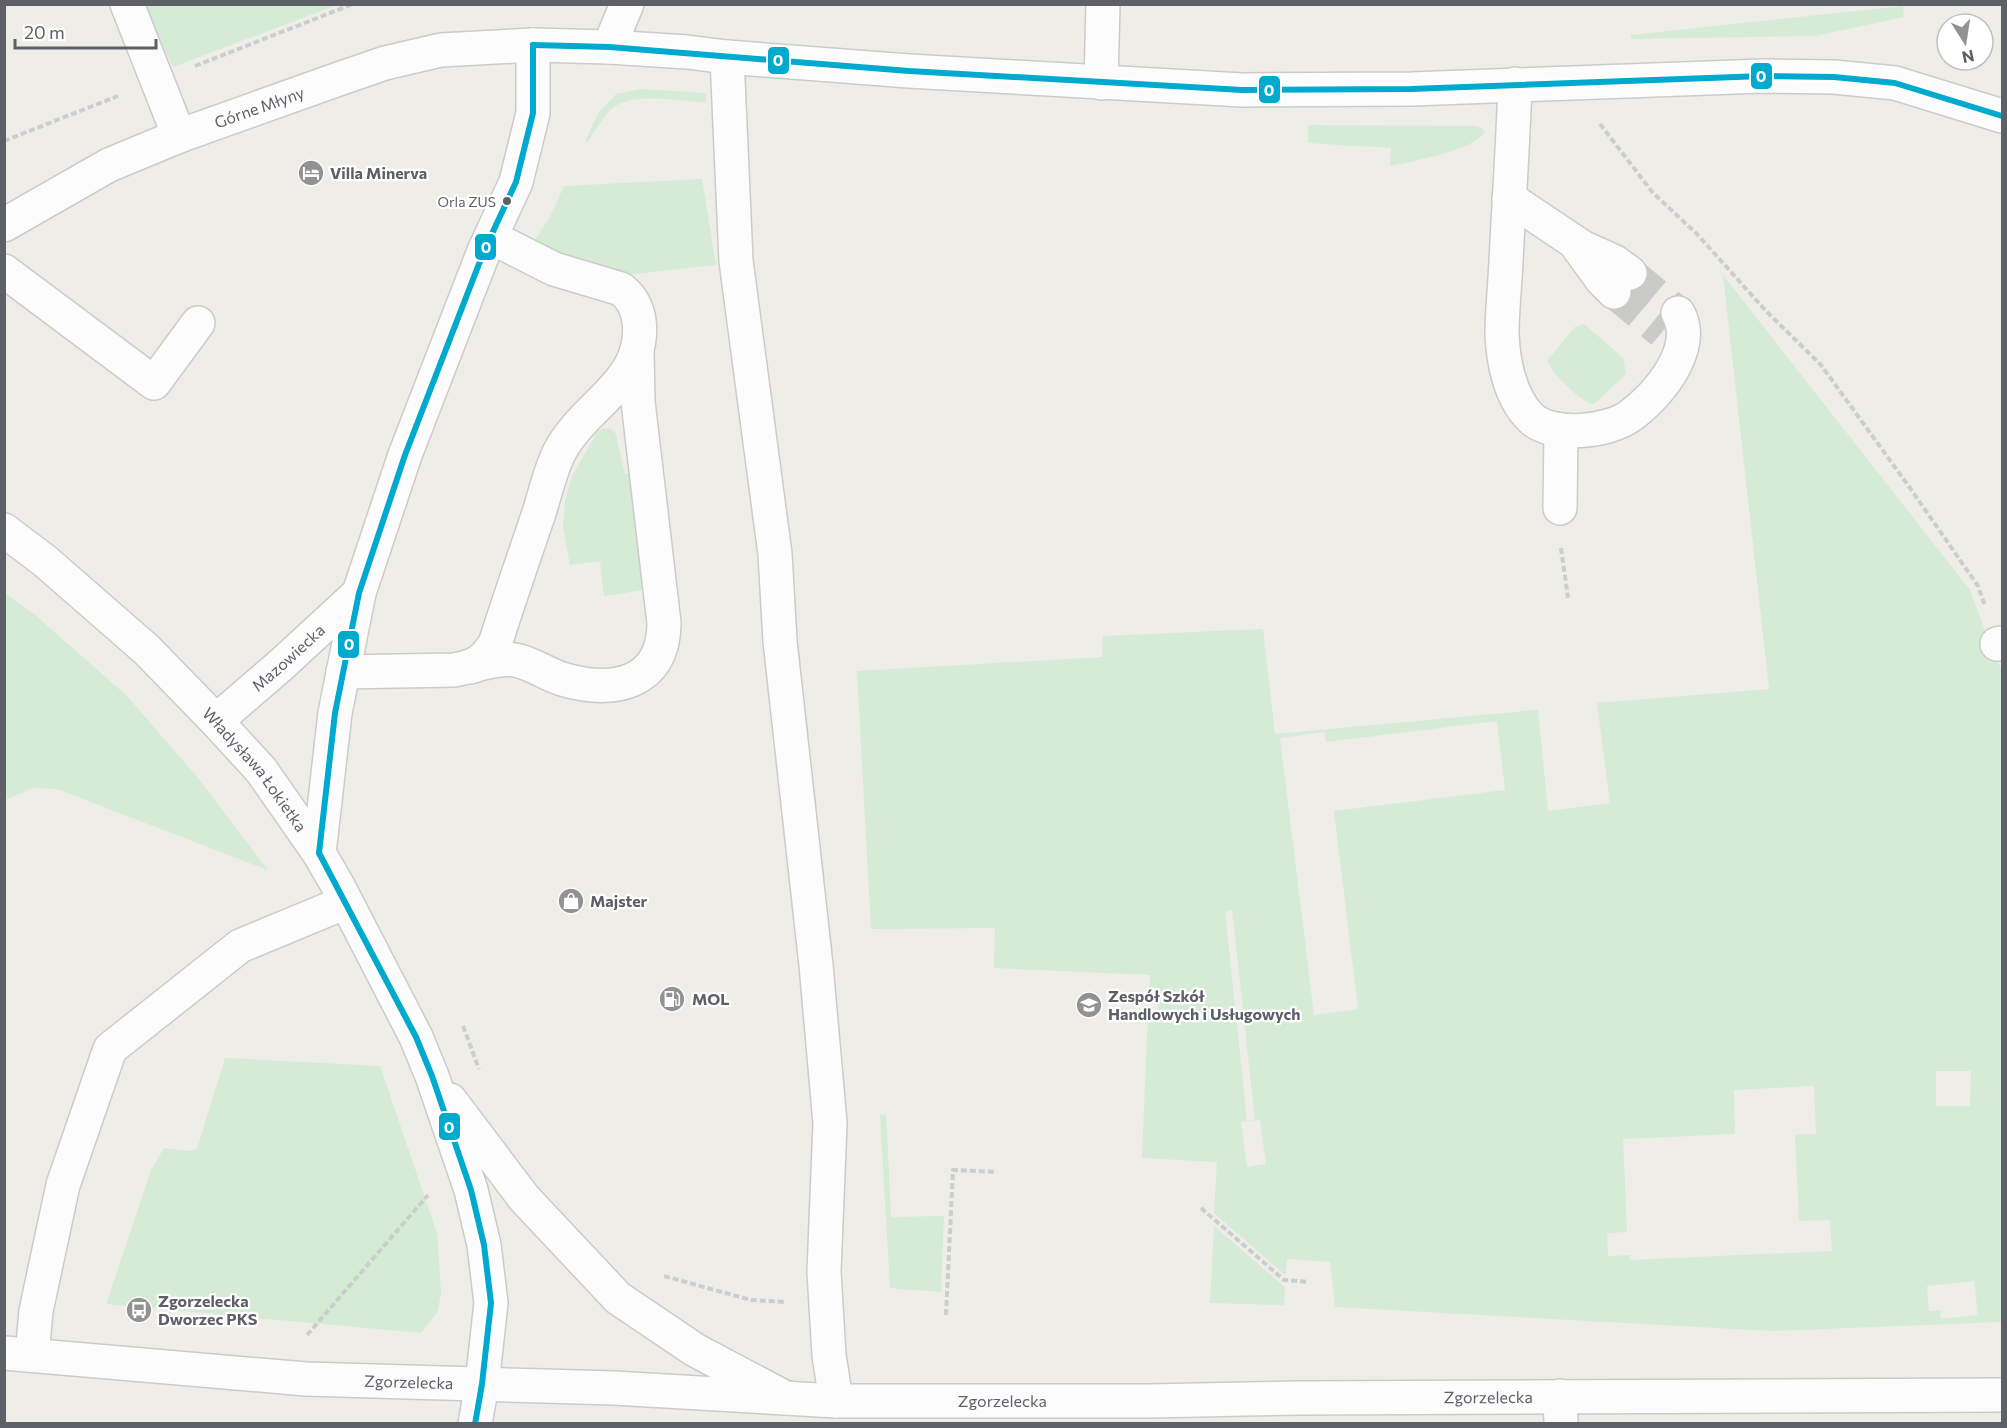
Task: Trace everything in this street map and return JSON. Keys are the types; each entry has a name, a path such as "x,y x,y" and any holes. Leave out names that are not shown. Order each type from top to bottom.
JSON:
{"street":[{"path":"127,4 179,136"},
{"path":"609,47 627,4"},
{"path":"1101,83 1103,4"},
{"name":"Górne Młyny","path":"4,225 109,165 179,136 385,63 441,50 533,45 609,47 1101,83 1242,90 1411,88 1739,77 1834,77 1895,83 2002,116"},
{"name":"Mazowiecka","path":"319,854 333,724 359,592 405,455 491,237 516,182 533,113 533,45"},
{"path":"727,57 736,261 775,554 780,641 815,953 830,1123 824,1272 825,1304 836,1401"},
{"path":"1515,84 1502,333 1505,358 1519,403 1532,419 1545,427 1561,430 1606,426 1629,416 1657,389 1680,354 1684,326 1670,323"},
{"path":"1509,198 1566,236 1580,249 1602,280 1622,282"},
{"path":"471,667 486,658 495,644 558,454 585,416 622,378 631,363 640,330 633,299 621,289 554,269 491,237"},
{"path":"4,271 154,383 198,323"},
{"path":"344,672 438,671 471,667 491,661 514,660 575,683 605,685 631,681 651,667 663,647 664,623 639,411 637,345"},
{"path":"1560,508 1561,430"},
{"name":"Władysława Łokietka","path":"4,530 45,561 147,650 216,721 261,770 319,854 346,902 416,1037 432,1076 471,1190 484,1245 491,1303 475,1424"},
{"name":"Mazowiecka","path":"216,721 281,665 359,592"},
{"path":"18,1354 36,1311 63,1185 110,1049 240,946 346,902"},
{"path":"432,1076 524,1198 618,1298 694,1350 787,1399"},
{"name":"Zgorzelecka","path":"18,1354 306,1379 614,1388 787,1399 1142,1412 1561,1410 2002,1395"},
{"path":"1089,1424 1142,1412"}],"path":[{"path":"1600,123 1653,193 1697,234 1765,310 1821,365 1978,586 2000,644"},
{"path":"1560,508 1562,553 1568,598"},
{"path":"464,1026 481,1072"},
{"path":"946,1315 953,1170 996,1172"},
{"path":"307,1335 430,1193"},
{"path":"1201,1208 1284,1280 1308,1282"},
{"path":"656,1272 666,1277 751,1300 825,1304"}],"green space":[{"path":"144,5 337,5 173,67"},
{"path":"1903,6 1904,17 1815,36 1631,39 1631,35"},
{"path":"642,89 706,93 706,103 643,99 619,104 610,110 585,142 598,113 616,94"},
{"path":"1308,125 1476,126 1485,132 1468,145 1455,150 1390,166 1391,148 1308,143"},
{"path":"702,179 716,265 625,275 568,258 541,246 535,240 551,215 564,186"},
{"path":"1723,275 1970,590 2002,671 2002,1322 1772,1331 1335,1307 1330,1262 1287,1259 1285,1275 1214,1213 1217,1162 1142,1158 1148,1012 1158,1012 1159,997 1149,995 1150,975 994,968 995,928 871,929 857,671 1102,657 1103,636 1263,629 1275,734 1538,710 1548,811 1610,803 1597,703 1769,689","holes":["1497,721 1505,790 1334,811 1358,1009 1314,1015 1280,738 1324,732 1326,742","1232,910 1255,1120 1247,1121 1225,911","1936,1071 1971,1071 1970,1106 1936,1106","1814,1086 1816,1134 1795,1135 1799,1221 1830,1220 1832,1251 1630,1260 1630,1255 1608,1256 1607,1233 1627,1232 1623,1139 1735,1134 1734,1090","1260,1120 1266,1164 1247,1167 1241,1122","1974,1281 1978,1315 1941,1319 1940,1310 1929,1311 1927,1286"]},
{"path":"1584,324 1623,358 1626,374 1594,404 1582,399 1568,387 1547,361 1575,327"},
{"path":"604,428 615,432 625,474 634,473 650,589 604,596 600,561 570,565 563,526 565,502 571,478 598,431"},
{"path":"5,593 34,614 127,696 198,778 268,870 57,789 33,788 5,800"},
{"path":"225,1058 380,1066 437,1233 441,1295 437,1313 421,1333 106,1304 151,1170 164,1148 188,1151 197,1149"},
{"path":"886,1114 891,1217 944,1216 941,1292 890,1288 880,1115"},
{"path":"1214,1226 1285,1287 1284,1305 1210,1303"}],"tunnel":[{"path":"1630,273 1678,313"},
{"path":"1614,292 1662,332"}],"transit line":[{"name":"0","path":"533,45 609,47 909,71 1242,90 1411,89 1763,76 1834,77 1895,83 2002,116"},
{"name":"0","path":"319,853 335,713 359,593 405,455 484,251 516,182 533,113 533,45"},
{"name":"0","path":"319,853 416,1037 432,1076 471,1190 484,1245 491,1303 475,1424"}],"place":[{"name":"Villa Minerva","path":"311,173"},
{"name":"Orla ZUS","path":"507,201"},
{"name":"Majster","path":"571,901"},
{"name":"MOL","path":"672,999"},
{"name":"Zespół Szkół Handlowych i Usługowych","path":"1089,1005"},
{"name":"Zgorzelecka Dworzec PKS","path":"139,1310"}]}
